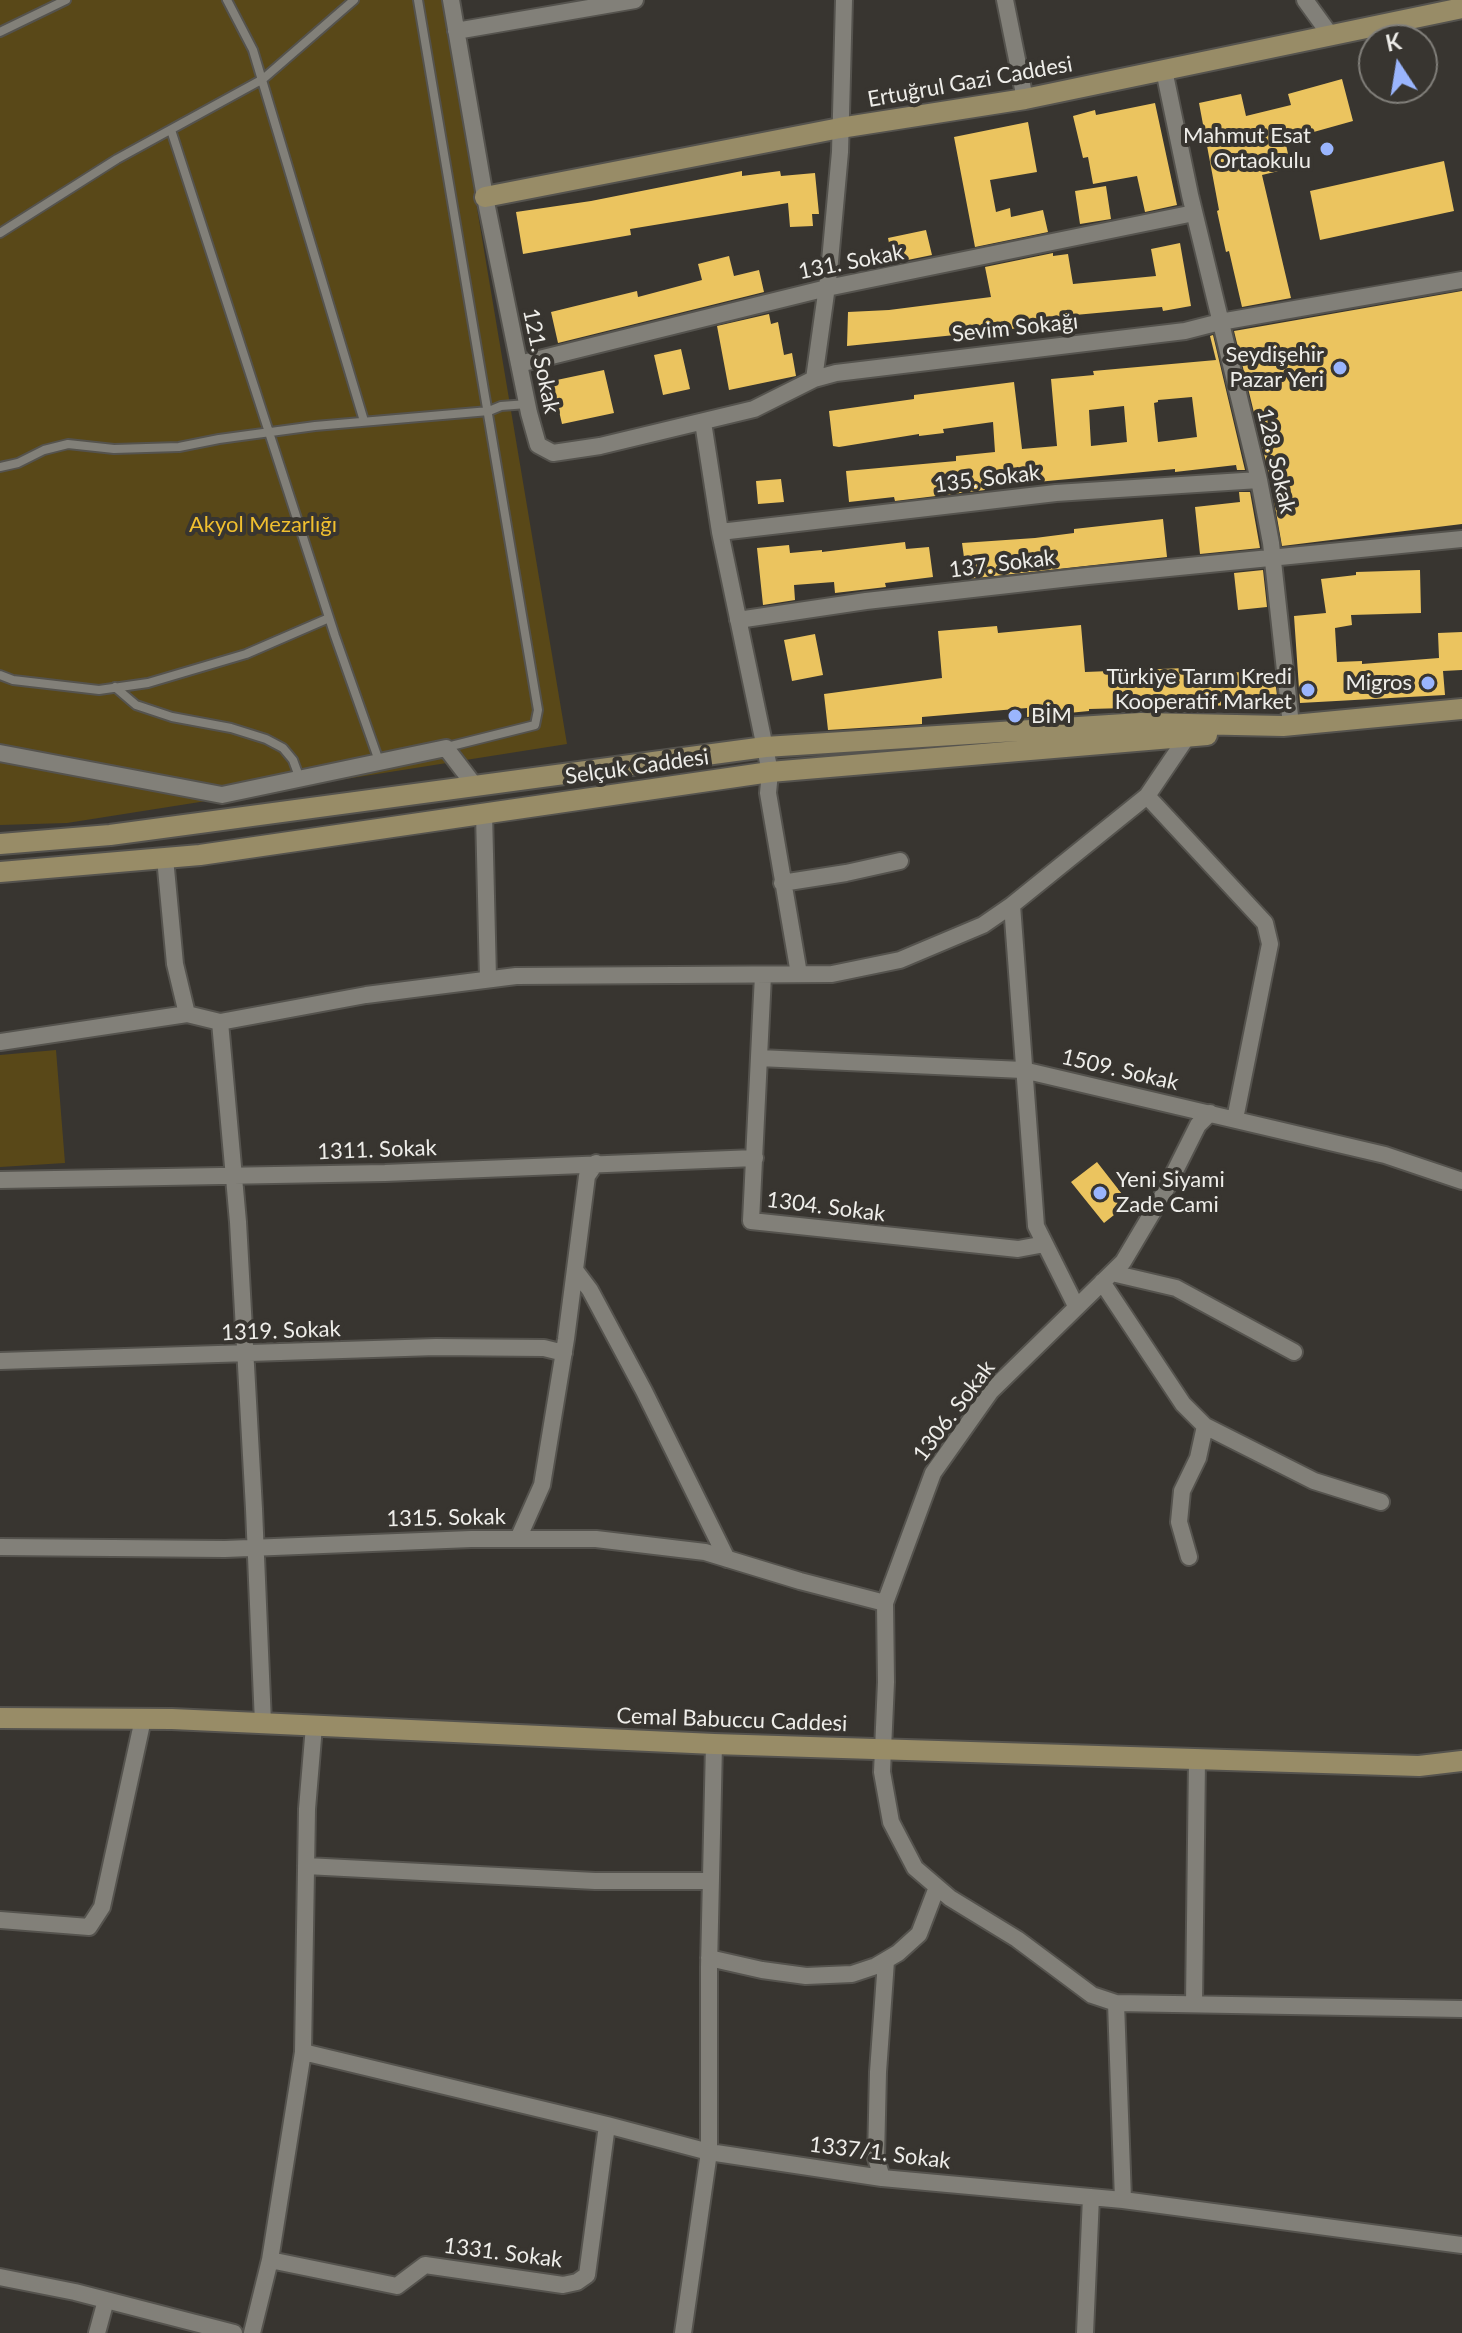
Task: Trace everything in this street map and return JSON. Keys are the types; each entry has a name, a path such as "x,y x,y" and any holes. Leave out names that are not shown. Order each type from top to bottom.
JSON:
{"main road":[{"name":"Ertuğrul Gazi Caddesi","path":"485,197 840,128 1025,99 1462,8"},
{"path":"0,844 110,835 765,747 1141,723 1287,725 1462,709"},
{"name":"Selçuk Caddesi","path":"0,872 165,858 770,772 1187,737 1287,725"},
{"name":"Cemal Babuccu Caddesi","path":"0,1718 263,1723 714,1744 1419,1766 1462,1761"}],"street":[{"name":"121. Sokak","path":"451,0 485,197 538,445 553,453 600,446 703,422 754,409 814,379"},
{"path":"456,31 635,0"},
{"path":"814,379 827,288 840,128 844,0"},
{"path":"1005,0 1025,99"},
{"path":"1305,0 1331,36"},
{"name":"128. Sokak","path":"1164,70 1194,213 1259,480 1272,559 1287,725"},
{"name":"131. Sokak","path":"519,364 827,288 1194,213"},
{"name":"Sevim Sokağı","path":"814,379 930,360 1185,331 1220,322 1462,280"},
{"path":"703,422 720,532 770,772 768,793 799,974"},
{"name":"135. Sokak","path":"720,532 1056,493 1259,480"},
{"name":"137. Sokak","path":"738,620 866,601 1088,576 1462,539"},
{"path":"0,1042 187,1014 220,1022 366,995 516,976 832,974 900,960 983,925 1012,905 1147,796 1187,737"},
{"path":"0,753 222,795 446,748 475,786"},
{"path":"1147,796 1265,923 1270,944 1235,1119"},
{"path":"484,813 488,979"},
{"path":"165,858 175,964 187,1014"},
{"path":"782,883 900,861"},
{"path":"1012,905 1036,1226 1076,1306"},
{"name":"1304. Sokak","path":"763,975 751,1221 1018,1249 1045,1244"},
{"path":"220,1022 233,1175 256,1548 263,1723"},
{"name":"1509. Sokak","path":"759,1058 1023,1070 1385,1155 1462,1181"},
{"name":"1306. Sokak","path":"1116,2003 1092,1995 1017,1939 937,1887 915,1868 891,1822 882,1772 886,1682 885,1603 933,1473 991,1391 1123,1262 1164,1193 1198,1125 1210,1113"},
{"name":"1311. Sokak","path":"0,1180 385,1173 755,1158"},
{"path":"518,1539 542,1485 564,1353 587,1176 596,1163"},
{"path":"575,1270 590,1290 644,1391 727,1559"},
{"path":"1107,1278 1176,1288 1294,1352"},
{"path":"1107,1278 1183,1404 1205,1426 1314,1481 1381,1502"},
{"name":"1319. Sokak","path":"0,1361 436,1347 544,1348 564,1353"},
{"path":"1189,1557 1179,1522 1182,1491 1198,1458 1205,1426"},
{"name":"1315. Sokak","path":"0,1547 256,1548 596,1539 705,1552 885,1603"},
{"path":"0,1920 89,1927 102,1907 143,1719"},
{"path":"252,2333 270,2260 303,2052 307,1809 314,1726"},
{"path":"683,2333 709,2152 714,1744"},
{"path":"1194,2004 1197,1759"},
{"path":"306,1866 595,1881 711,1881"},
{"path":"709,1958 748,1968 806,1976 852,1974 886,1961 919,1934 937,1887"},
{"path":"882,2178 876,2158 877,2101 886,1961"},
{"path":"1123,2200 1116,2003 1462,2009"},
{"name":"1337/1. Sokak","path":"303,2052 709,2152 882,2178 1123,2200 1462,2245"},
{"name":"1331. Sokak","path":"270,2260 397,2286 425,2265 563,2285 577,2282 587,2275 607,2125"},
{"path":"1085,2333 1091,2197"},
{"path":"0,2277 234,2333"},
{"path":"97,2333 106,2300"}],"lane":[{"path":"0,32 66,0"},
{"path":"227,0 253,50 263,79 364,421"},
{"path":"0,233 117,159 263,79 354,0"},
{"path":"418,0 538,710 535,725 446,748"},
{"path":"171,130 329,618 380,762"},
{"path":"0,467 68,444 114,449 179,447 268,432 489,411 501,406 528,404"},
{"path":"0,675 52,686 99,690 148,683 233,659 329,618"},
{"path":"115,687 136,705 172,717 231,728 266,739 283,748 293,760 300,779"}],"green space":[{"name":"Akyol Mezarlığı","path":"0,0 442,0 567,744 67,823 0,825"},
{"path":"56,1050 65,1163 0,1167 0,1055"}],"building":[{"path":"1342,79 1353,121 1285,140 1291,168 1262,175 1291,298 1242,307 1217,211 1199,103 1241,94 1246,116 1291,105 1288,94"},
{"path":"1155,103 1177,205 1145,212 1137,176 1093,184 1088,157 1083,158 1073,116 1095,110 1096,115"},
{"path":"1028,122 1037,172 990,180 996,212 1010,208 1011,217 1043,210 1048,232 975,247 954,137"},
{"path":"1444,161 1454,211 1320,240 1310,191"},
{"path":"742,171 742,176 780,171 781,176 815,173 819,214 812,214 813,226 790,227 788,203 630,229 631,235 523,254 516,212 591,201"},
{"path":"1106,186 1111,219 1080,224 1075,191"},
{"path":"926,230 932,255 893,263 888,238"},
{"path":"1180,243 1191,306 1163,311 1162,307 1075,315 1076,320 1004,330 847,346 848,312 991,297 985,267 1053,253 1053,256 1068,254 1073,284 1156,276 1151,249"},
{"path":"729,256 734,276 759,270 764,292 558,343 551,312 637,291 638,297 702,280 698,264"},
{"name":"Seydişehir Pazar Yeri","path":"1462,291 1462,524 1282,546 1270,478 1234,331"},
{"path":"769,314 771,324 778,322 784,355 792,353 796,376 729,390 717,326"},
{"path":"1213,335 1245,470 1237,470 1236,465 1175,472 1175,469 984,487 985,490 895,501 894,497 849,502 846,471 956,461 956,456 995,452 993,422 943,429 944,433 839,447 833,446 829,411 914,399 914,395 1014,382 1022,449 1057,446 1051,379 1094,375 1093,371 1216,360 1210,336","holes":["1192,397 1197,437 1158,442 1154,403","1124,406 1127,442 1091,446 1089,410"]},
{"path":"681,349 690,389 663,395 654,355"},
{"path":"604,370 614,413 562,424 552,381"},
{"path":"781,479 784,502 758,504 756,481"},
{"path":"1239,492 1250,492 1260,548 1200,554 1195,507 1240,502"},
{"path":"1163,519 1167,557 967,579 962,543 1035,538 1074,533 1074,529"},
{"path":"905,542 906,549 929,547 933,577 835,593 834,582 794,585 795,600 763,605 757,548 789,545 790,553 822,552"},
{"path":"1263,570 1267,607 1238,610 1234,573"},
{"path":"1420,570 1421,613 1351,615 1352,625 1335,628 1337,662 1362,661 1362,664 1439,658 1438,633 1462,632 1462,670 1443,671 1445,695 1300,703 1294,616 1326,613 1321,579 1356,575 1356,572"},
{"path":"1081,625 1085,672 1186,668 1186,674 1274,671 1278,704 1089,709 1027,717 1027,708 922,717 922,724 828,730 824,694 942,678 938,631 997,626 998,633"},
{"path":"815,634 823,675 792,681 784,640"},
{"name":"Yeni Siyami Zade Cami","path":"1097,1162 1129,1203 1104,1223 1071,1182"}],"place":[{"name":"Mahmut Esat Ortaokulu","path":"1327,149"},
{"name":"Seydişehir Pazar Yeri","path":"1340,368"},
{"name":"Migros","path":"1428,683"},
{"name":"Türkiye Tarım Kredi Kooperatif Market","path":"1308,690"},
{"name":"BİM","path":"1015,716"},
{"name":"Yeni Siyami Zade Cami","path":"1100,1193"}]}
